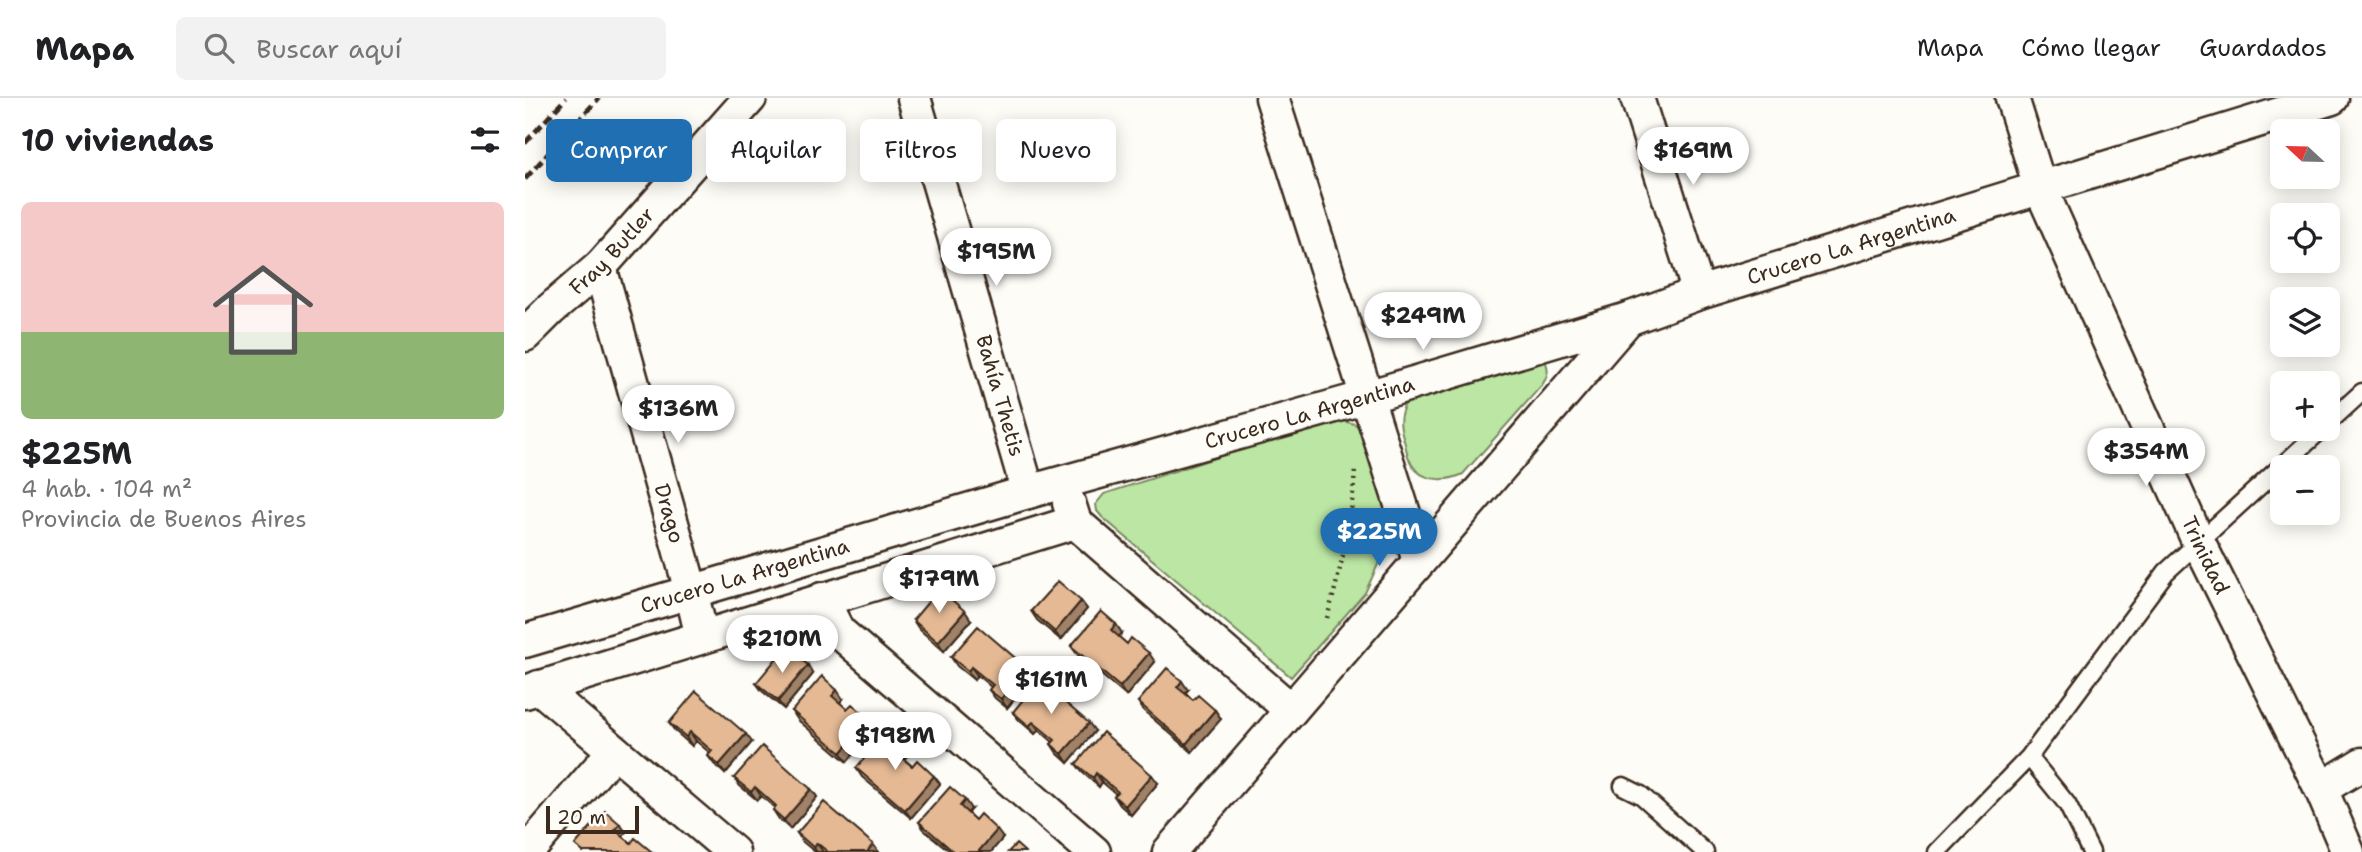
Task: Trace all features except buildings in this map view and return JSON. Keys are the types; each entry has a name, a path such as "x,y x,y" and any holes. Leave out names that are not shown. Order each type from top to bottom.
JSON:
{"street":[{"name":"Fray Butler","path":"525,335 600,267 750,98"},
{"name":"Bahía Thetis","path":"913,98 1028,492"},
{"path":"1272,98 1419,561"},
{"path":"1637,98 1699,293"},
{"name":"Trinidad","path":"2012,98 2040,187 2199,543 2321,789 2348,852"},
{"name":"Crucero La Argentina","path":"525,641 1628,319 1699,293 2332,98"},
{"name":"Drago","path":"600,267 702,637"},
{"path":"1169,852 1628,319"},
{"path":"1063,482 1075,523 1291,710"},
{"path":"532,690 1075,523"},
{"path":"823,599 838,631 1094,852"},
{"path":"532,690 614,751 733,852"},
{"path":"527,852 614,751"},
{"path":"2321,789 2362,764"}],"lane":[{"path":"2340,412 2362,392"},
{"path":"1937,852 1956,845 2029,757 2166,572 2309,441"},
{"path":"2029,757 2067,803 2091,852"},
{"path":"1623,786 1641,795 1705,852"}],"path":[{"path":"1325,625 1346,541 1355,459"}],"green space":[{"path":"1544,359 1547,372 1542,385 1463,474 1445,479 1432,478 1421,474 1414,467 1401,427 1401,413 1406,402"},
{"path":"1334,419 1355,424 1361,430 1391,513 1388,535 1365,593 1291,677 1102,517 1096,504 1104,494"}],"railway":[{"path":"525,143 566,98"},
{"path":"525,179 599,98"}]}
